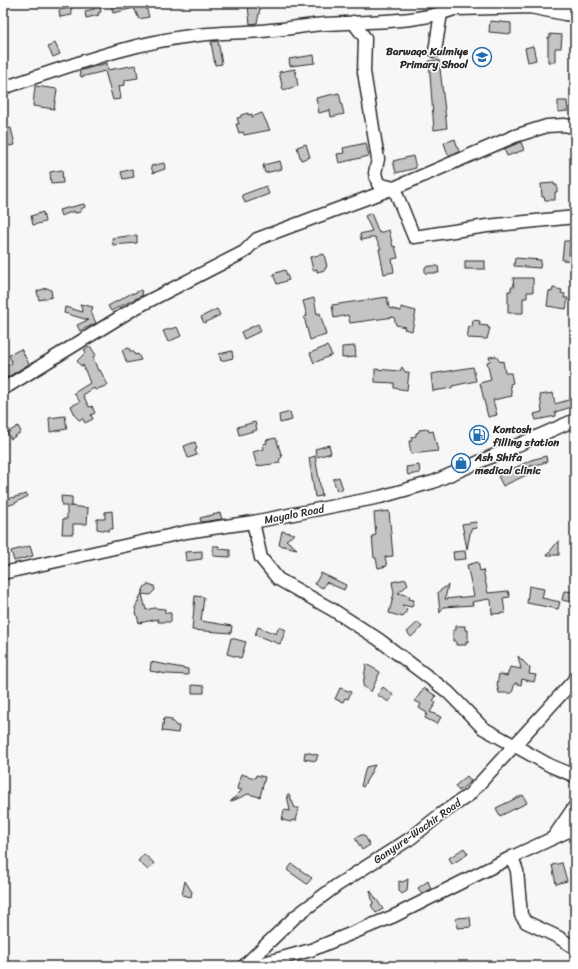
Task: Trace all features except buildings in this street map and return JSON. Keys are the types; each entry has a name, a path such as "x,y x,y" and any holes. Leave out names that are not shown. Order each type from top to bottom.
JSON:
{"street":[{"path":"457,9 468,3"},
{"path":"3,88 136,44 199,35 271,30 311,24 404,18 441,13 457,9 530,7 568,11"},
{"path":"435,51 441,13"},
{"path":"353,22 365,38 364,72 378,159 375,173 378,184 394,188"},
{"path":"3,390 135,308 244,252 257,239 394,188 521,134 547,126 564,125 575,127"},
{"path":"394,188 414,237 487,226 575,217"},
{"name":"Mayalo Road","path":"3,573 186,532 253,522 380,497 433,482 575,420"},
{"path":"253,522 261,558 278,579 333,610 378,639 448,692 483,728 550,766 575,776"},
{"name":"Ganyure-Wachir Road","path":"244,966 296,916 336,886 411,838 441,814 469,795 575,679"},
{"path":"552,840 575,806"},
{"path":"253,966 311,950 394,916 512,857 552,840 575,828"},
{"path":"512,857 517,871 521,915 526,922 558,937 575,948"}],"place":[{"name":"Barwaqo Kulmiye Primary Shool","path":"482,57"},
{"name":"Kontosh filling station","path":"479,435"},
{"name":"Ash Shifa medical clinic","path":"461,463"}]}
